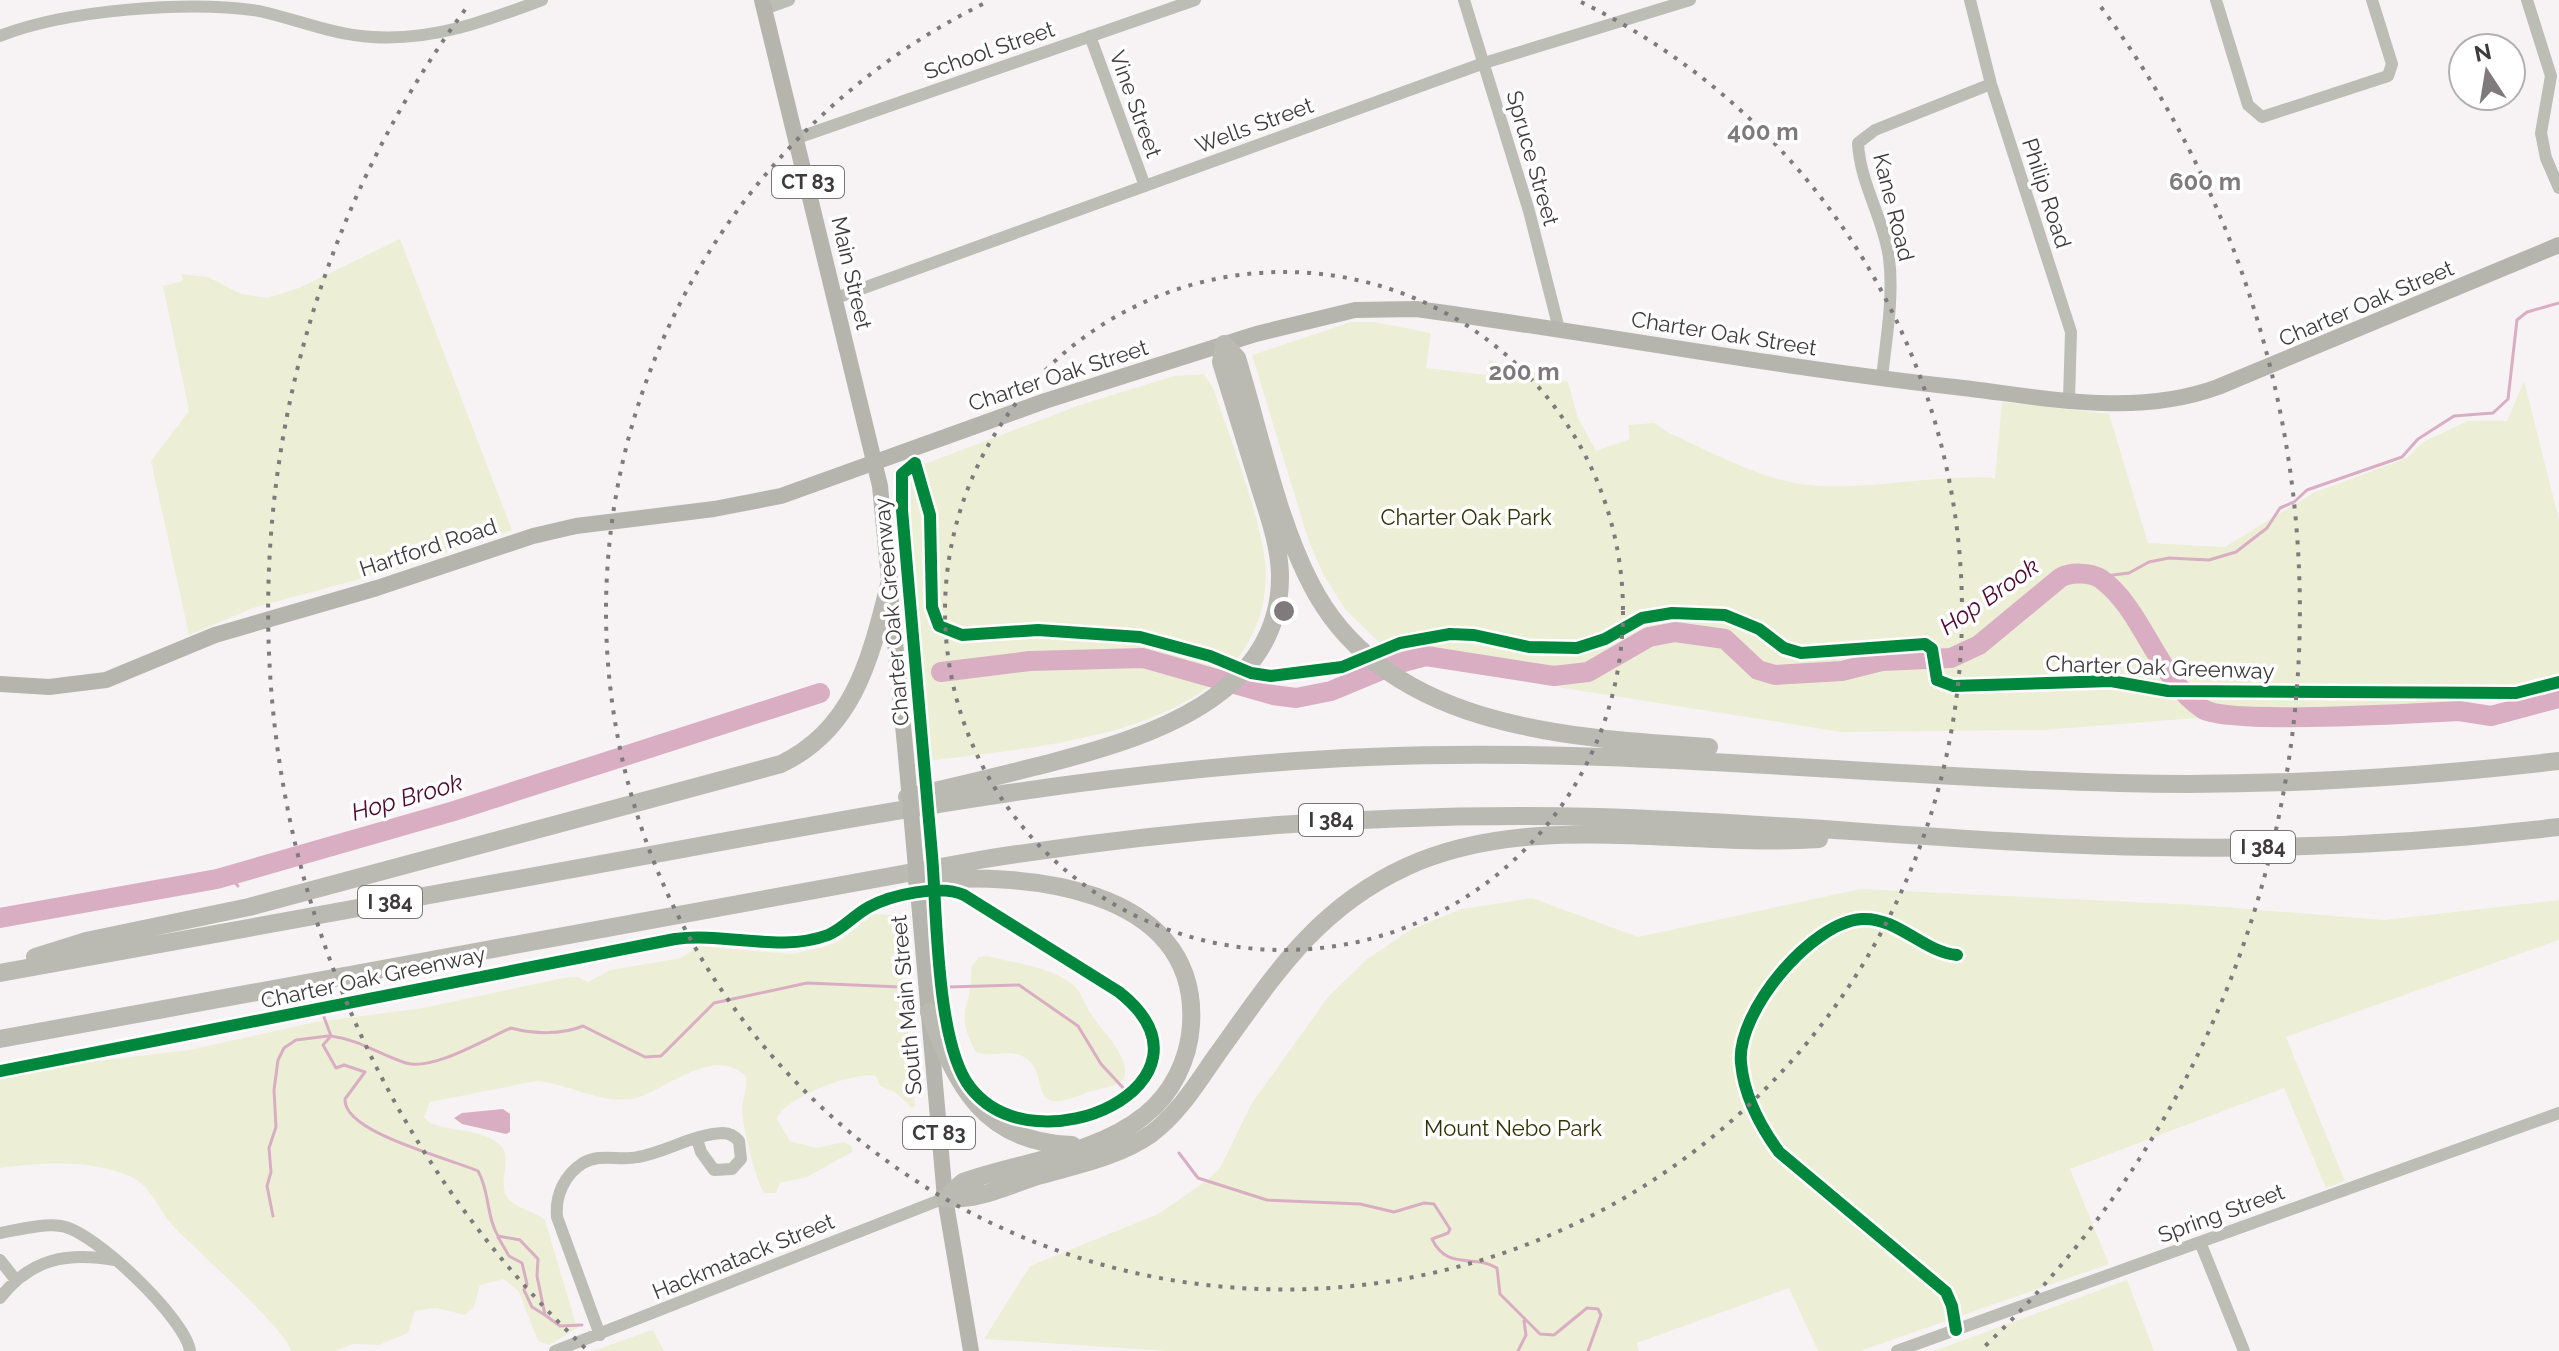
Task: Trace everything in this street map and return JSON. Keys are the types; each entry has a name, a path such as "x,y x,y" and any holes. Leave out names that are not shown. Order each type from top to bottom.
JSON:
{"highway":[{"path":"1224,344 1237,358 1305,571 1328,612 1363,652 1401,680 1467,710 1538,730 1623,741 1761,751 1838,767"},
{"path":"780,831 850,809 987,779 1117,744 1180,720 1216,695 1248,663 1272,616 1279,590 1279,562 1221,362 1224,344"},
{"path":"0,972 72,945 249,907 781,764 818,740 856,693 869,662 890,581"},
{"name":"I 384","path":"0,972 780,831 1099,780 1323,759 1577,754 2126,783 2282,782 2419,775 2559,761"},
{"name":"I 384","path":"0,1039 802,892 1104,841 1309,821 1562,816 2113,846 2246,848 2435,839 2559,827"},
{"path":"945,1198 974,1197 1110,1155 1150,1134 1183,1103 1308,933 1359,892 1421,860 1465,846 1510,840 1673,837 1806,840 1865,832"},
{"path":"802,892 856,890 959,878 1025,880 1096,897 1146,923 1167,946 1186,982 1191,1019 1187,1048 1176,1078 1154,1107 1125,1129 1094,1142 963,1182 945,1198"},
{"path":"929,1012 957,1079 986,1115 1008,1130 1035,1140 1067,1145 1094,1142"}],"main road":[{"name":"Main Street","path":"763,5 876,463"},
{"name":"Charter Oak Street","path":"876,463 999,417 1224,344 1322,317 1381,307 1559,329 1882,378 2136,405 2188,398 2559,245"},
{"name":"South Main Street","path":"876,463 890,581 945,1198 971,1351"},
{"name":"Hartford Road","path":"0,684 49,687 106,680 215,635 377,588 533,536 620,519 759,501 876,463"}],"street":[{"path":"0,36 127,5 227,7 258,11 357,36 423,36 472,26 542,0"},
{"path":"763,5 789,0"},
{"name":"School Street","path":"797,138 1195,0"},
{"name":"Spruce Street","path":"1464,0 1529,211 1559,329"},
{"name":"Wells Street","path":"836,298 1484,63 1690,0"},
{"name":"Philip Road","path":"1970,0 1991,84 2071,332 2069,399"},
{"path":"2216,0 2248,105 2262,117 2388,76 2392,64 2372,0"},
{"path":"2527,0 2555,74 2541,133 2546,158 2559,188"},
{"name":"Vine Street","path":"1090,36 1145,186"},
{"name":"Kane Road","path":"1882,378 1890,286 1889,255 1859,166 1858,143 1875,130 1991,84"},
{"name":"Spring Street","path":"1897,1351 2559,1113"},
{"path":"600,1335 557,1217 558,1197 563,1184 579,1165 592,1159 639,1157 697,1139"},
{"name":"Hackmatack Street","path":"555,1351 945,1198"},
{"path":"0,1233 61,1226 92,1238 172,1316 190,1351"},
{"path":"2200,1242 2244,1351"},
{"path":"0,1298 15,1279 53,1260 81,1254 115,1260"},
{"path":"0,1260 15,1279"}],"green space":[{"path":"400,239 512,530 404,567 253,608 189,635 151,461 189,411 163,286 183,281 181,274 208,277 241,294 267,298 299,288"},
{"name":"Charter Oak Park","path":"1351,322 1374,322 1431,333 1426,368 1487,375 1489,360 1568,382 1578,418 1596,451 1630,439 1628,425 1654,423 1733,463 1800,484 1849,486 1946,478 1995,478 2002,402 2109,414 2148,543 2225,547 2313,493 2407,458 2423,442 2468,421 2507,421 2524,381 2559,520 2559,694 2486,698 2392,710 2209,717 2044,730 1841,732 1563,688 1513,672 1450,659 1400,663 1345,609 1323,574 1308,539 1252,355"},
{"path":"1204,374 1214,390 1237,458 1265,558 1266,577 1255,630 1227,670 1188,700 1139,722 1031,748 930,761 909,577 909,470 1080,405 1174,376"},
{"name":"Mount Nebo Park","path":"1860,889 2198,905 2384,920 2559,900 2559,940 2286,1037 2345,1181 2326,1188 2284,1088 2070,1169 2109,1264 1860,1351 1818,1351 1789,1288 1637,1343 1639,1351 1168,1351 984,1339 1030,1266 1158,1214 1209,1179 1220,1168 1252,1103 1328,997 1367,959 1412,929 1462,909 1532,898 1638,937"},
{"path":"874,914 893,915 898,921 915,1106 912,1108 895,1092 880,1086 876,1076 837,1082 792,1103 777,1119 790,1141 817,1148 844,1142 852,1146 852,1152 807,1177 780,1183 776,1193 764,1193 757,1177 742,1109 746,1077 735,1068 722,1065 693,1071 627,1100 536,1081 430,1102 424,1117 430,1123 476,1133 500,1145 505,1156 504,1185 508,1198 545,1220 577,1328 549,1345 538,1341 519,1292 504,1279 480,1285 474,1307 465,1315 436,1308 415,1311 408,1333 379,1345 353,1344 335,1351 291,1351 273,1325 175,1228 149,1191 136,1179 79,1164 0,1168 0,1073 189,1050 316,1022 423,1008 563,978 578,977 588,982 610,970 681,958 699,946 791,954 839,941"},
{"path":"987,956 1041,969 1062,977 1074,986 1120,1053 1124,1079 1109,1087 1053,1101 1042,1091 1037,1073 1024,1057 1012,1053 976,1052 966,1026 966,1008 971,967 979,957"},
{"path":"2127,1280 2154,1351 1934,1351"},
{"path":"653,1330 664,1351 593,1351 646,1332"}],"shaded area":[{"path":"503,1109 510,1114 510,1132 506,1134 462,1124 454,1118 462,1113"}],"waterway":[{"path":"2097,577 2129,573 2149,562 2169,558 2209,560 2236,552 2267,528 2280,508 2294,502 2307,490 2402,457 2418,439 2454,416 2493,413 2508,399 2517,320 2527,312 2559,303"},
{"name":"Hop Brook","path":"941,672 1030,661 1143,658 1273,695 1296,698 1331,691 1396,664 1426,656 1554,676 1588,672 1649,637 1675,632 1725,639 1758,670 1775,675 1842,671 1882,661 1951,658 1979,645 2060,578 2080,574 2101,579 2116,592 2174,681 2203,709 2219,714 2325,717 2459,711 2491,716 2559,698"},
{"name":"Hop Brook","path":"0,918 217,879 454,811 820,693"},
{"path":"229,876 238,886"},
{"path":"324,1017 331,1036 406,1063 417,1064 444,1058 511,1028 547,1033 583,1026 645,1057 661,1056 714,1003 807,983 900,987"},
{"path":"948,987 1019,985 1078,1026 1101,1064 1127,1092"},
{"path":"273,1216 267,1186 271,1172 269,1148 276,1127 274,1090 278,1060 284,1048 296,1040 328,1036"},
{"path":"331,1036 323,1045 336,1068 344,1065 365,1072 345,1099 349,1111 379,1134 478,1171 498,1236 520,1240 538,1259 537,1276 545,1315 560,1326 582,1325"},
{"path":"1179,1153 1198,1178 1267,1200 1360,1204 1394,1212 1424,1203 1434,1204 1450,1229 1448,1233 1432,1239 1438,1249 1453,1259 1497,1268 1500,1294 1540,1334 1554,1335 1587,1308 1598,1309 1601,1315 1588,1351"},
{"path":"498,1237 509,1256 522,1263 527,1284 524,1290 532,1307 545,1315"},
{"path":"1518,1351 1526,1335 1524,1321"}],"cycle path":[{"name":"Charter Oak Greenway","path":"0,1071 675,939 810,940 828,935 878,903 916,892 929,891 942,891 964,895 1119,992 1148,1025 1153,1057 1139,1084 1112,1106 1076,1118 1037,1121 1000,1111 970,1087 950,1040 940,976 937,942 935,910 934,880 932,855 902,510 902,474 915,463 930,515 932,607 939,626 962,635 1038,630 1140,637 1210,656 1251,673 1271,676 1342,667 1400,643 1450,634 1474,635 1529,647 1577,648 1605,639 1642,618 1672,613 1725,615 1759,629 1784,648 1801,653 1925,644 1932,649 1937,680 1953,686 2111,681 2168,691 2516,693 2559,682"},
{"path":"1956,1330 1946,1292 1779,1152 1754,1110 1741,1063 1743,1043 1751,1020 1780,973 1821,936 1842,924 1862,919 1887,923 1933,948 1957,955"}]}
